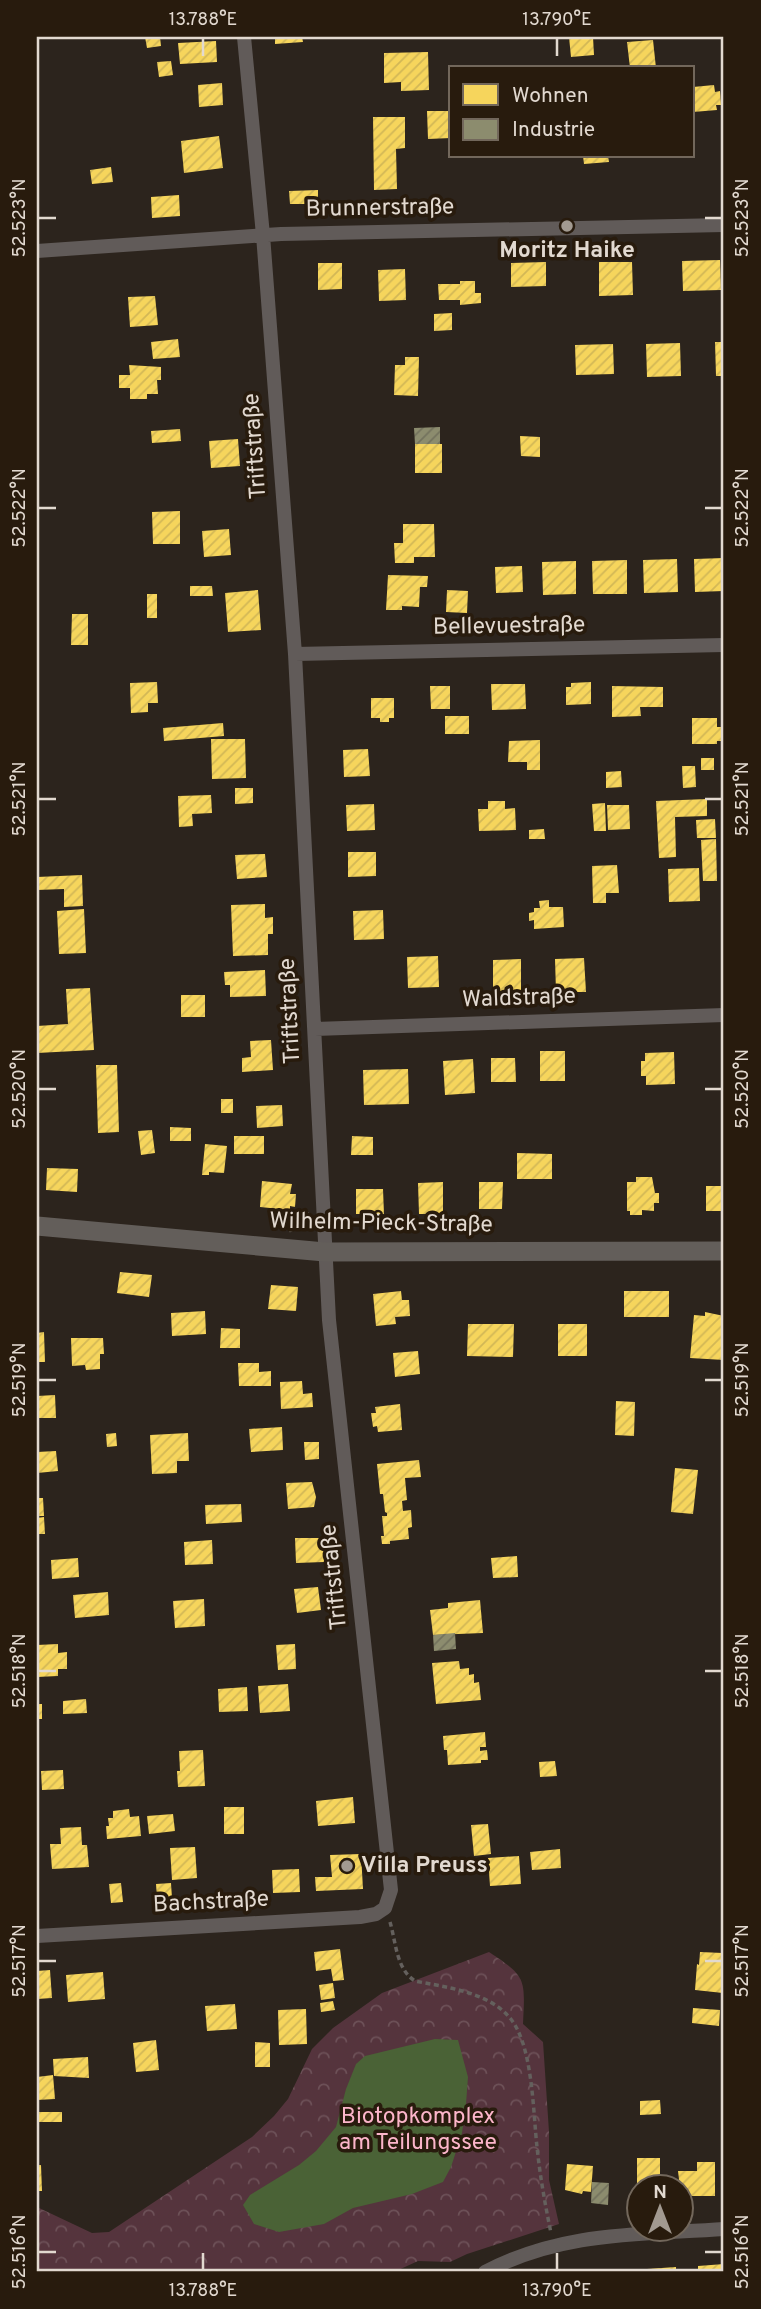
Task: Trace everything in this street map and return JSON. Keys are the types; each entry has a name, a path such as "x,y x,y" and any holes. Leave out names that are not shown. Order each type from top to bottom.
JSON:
{"street":[{"name":"Triftstraße","path":"244,37 263,235 295,654 329,1320 391,1890 386,1908"},
{"name":"Brunnerstraße","path":"37,251 263,235 724,225"},
{"name":"Bellevuestraße","path":"295,654 724,645"},
{"name":"Waldstraße","path":"315,1029 724,1015"},
{"name":"Wilhelm-Pieck-Straße","path":"37,1226 325,1252 724,1251"},
{"name":"Bachstraße","path":"37,1936 360,1917 376,1914 386,1908"},
{"path":"485,2272 511,2259 578,2239 724,2229"}],"path":[{"path":"288,1231 300,1225 309,1210"},
{"path":"386,1908 401,1966 408,1977 415,1982 472,1995 496,2006 511,2018 530,2069 541,2180 553,2245"}],"green space":[{"name":"Biotopkomplex am Teilungssee","path":"489,1952 511,1967 521,1980 524,1997 523,2024 543,2042 549,2180 559,2224 450,2262 418,2261 394,2272 37,2272 37,2207 92,2233 109,2232 252,2137 288,2099 312,2049 333,2028 382,1993"}],"shaded area":[{"path":"435,2039 458,2040 468,2077 462,2133 443,2182 412,2194 353,2208 324,2224 279,2232 254,2224 243,2205 250,2195 299,2165 316,2151 336,2127 356,2064 365,2056"}],"building: Wohnen":[{"path":"145,37 160,37 161,46 147,48"},
{"path":"275,37 302,37 303,42 275,44"},
{"path":"569,37 593,37 594,55 571,57"},
{"path":"653,40 656,66 630,66 627,42"},
{"path":"216,41 217,62 180,64 178,43"},
{"path":"428,52 429,90 401,91 401,82 384,83 384,53"},
{"path":"171,61 173,75 159,77 157,62"},
{"path":"222,83 223,105 199,107 198,85"},
{"path":"714,85 715,92 720,91 721,105 716,105 717,110 694,112 694,87"},
{"path":"427,111 449,111 449,138 428,139"},
{"path":"373,117 405,117 405,148 396,149 397,189 374,190"},
{"path":"219,136 223,168 184,173 181,141"},
{"path":"583,158 608,158 609,162 584,164"},
{"path":"111,167 113,182 92,184 90,170"},
{"path":"318,190 318,204 290,204 289,191"},
{"path":"179,195 180,216 152,218 151,197"},
{"path":"720,260 721,290 683,291 682,261"},
{"path":"546,262 546,286 511,287 511,263"},
{"path":"599,262 632,262 633,295 599,296"},
{"path":"318,263 342,263 342,289 318,290"},
{"path":"405,269 406,300 379,301 378,270"},
{"path":"460,281 475,281 475,293 481,293 481,303 460,305 460,300 439,300 438,284 460,284"},
{"path":"155,296 158,325 130,327 128,297"},
{"path":"452,313 452,330 434,331 434,314"},
{"path":"178,339 180,357 153,359 151,342"},
{"path":"715,342 724,342 724,376 716,376"},
{"path":"680,343 681,376 647,377 646,344"},
{"path":"613,344 614,374 576,375 575,345"},
{"path":"405,357 419,357 418,396 394,395 395,365 405,365"},
{"path":"129,365 161,367 161,380 157,380 158,394 147,394 147,399 130,399 130,388 119,388 119,375 130,375"},
{"path":"180,429 181,441 152,443 151,431"},
{"path":"520,436 540,437 540,457 521,456"},
{"path":"238,439 240,466 211,468 209,441"},
{"path":"415,444 442,444 442,473 415,473"},
{"path":"180,511 180,544 153,544 152,512"},
{"path":"403,524 434,524 435,557 414,557 414,563 395,563 394,543 403,543"},
{"path":"229,529 231,555 204,557 202,531"},
{"path":"724,558 724,591 695,592 694,559"},
{"path":"677,559 678,592 644,593 643,560"},
{"path":"627,560 627,594 593,594 592,561"},
{"path":"576,561 576,594 543,595 542,562"},
{"path":"522,566 523,592 496,593 495,567"},
{"path":"388,575 428,576 427,587 420,587 419,607 402,606 402,610 386,610"},
{"path":"190,586 212,586 213,596 190,596"},
{"path":"258,590 261,630 228,632 225,593"},
{"path":"447,590 468,591 467,613 446,612"},
{"path":"147,594 157,594 157,618 147,618"},
{"path":"72,614 88,614 88,645 71,645"},
{"path":"157,682 158,703 148,703 148,712 131,713 130,683"},
{"path":"591,682 591,704 566,705 566,687 571,687 571,683"},
{"path":"491,684 525,684 526,709 492,710"},
{"path":"430,686 450,686 450,709 431,709"},
{"path":"612,686 663,687 663,707 640,707 641,716 612,717"},
{"path":"371,698 394,698 394,718 389,718 389,722 380,722 380,718 371,718"},
{"path":"445,716 469,716 469,734 445,734"},
{"path":"692,718 717,718 717,727 723,727 723,741 717,741 717,744 692,744"},
{"path":"223,723 224,736 164,741 163,728"},
{"path":"211,739 245,739 246,778 212,779"},
{"path":"540,740 540,770 527,770 527,762 508,762 509,741"},
{"path":"368,749 370,776 344,777 343,750"},
{"path":"701,758 714,758 714,770 701,770"},
{"path":"682,766 695,766 696,787 683,788"},
{"path":"621,771 622,787 606,788 606,772"},
{"path":"235,788 253,788 253,803 235,804"},
{"path":"211,795 212,813 192,814 193,826 179,827 178,796"},
{"path":"707,799 707,816 675,817 676,857 659,858 656,801"},
{"path":"488,801 505,801 505,809 515,808 516,830 479,831 478,809 488,809"},
{"path":"605,803 606,831 594,831 592,804"},
{"path":"374,804 375,830 347,831 346,805"},
{"path":"607,805 629,805 630,829 608,830"},
{"path":"715,819 716,838 697,838 696,820"},
{"path":"544,829 545,839 529,839 529,830"},
{"path":"716,839 717,881 703,881 701,840"},
{"path":"348,852 376,852 376,876 348,877"},
{"path":"265,854 267,877 237,879 235,855"},
{"path":"617,865 619,893 606,893 606,903 593,903 592,866"},
{"path":"699,868 700,901 669,902 668,869"},
{"path":"82,875 83,906 64,907 64,889 37,890 37,877"},
{"path":"549,900 549,907 563,907 564,927 534,929 534,920 529,921 529,913 534,912 534,908 540,908 539,901"},
{"path":"265,904 265,918 273,917 273,934 268,934 268,955 233,956 231,905"},
{"path":"84,909 86,953 59,954 57,911"},
{"path":"383,910 384,939 354,940 353,911"},
{"path":"438,956 439,987 408,988 407,957"},
{"path":"584,958 586,992 556,992 555,959"},
{"path":"521,959 521,993 493,994 493,960"},
{"path":"265,970 266,996 230,997 230,985 225,985 224,972"},
{"path":"90,988 94,1050 37,1053 37,1026 68,1024 66,989"},
{"path":"181,995 205,995 205,1017 181,1017"},
{"path":"271,1040 273,1070 242,1072 242,1058 251,1057 250,1041"},
{"path":"540,1051 565,1051 565,1081 540,1081"},
{"path":"674,1052 675,1084 646,1085 646,1076 641,1076 641,1061 645,1061 645,1053"},
{"path":"491,1058 515,1058 516,1082 491,1082"},
{"path":"473,1059 475,1093 445,1095 443,1061"},
{"path":"96,1065 117,1065 119,1132 98,1133"},
{"path":"408,1069 409,1104 364,1105 363,1070"},
{"path":"221,1099 233,1099 233,1113 221,1113"},
{"path":"282,1105 283,1126 257,1128 256,1106"},
{"path":"170,1127 191,1128 191,1141 170,1141"},
{"path":"152,1130 155,1153 141,1155 138,1131"},
{"path":"234,1136 264,1136 264,1154 234,1154"},
{"path":"352,1136 373,1137 373,1155 351,1155"},
{"path":"205,1144 227,1146 224,1173 209,1172 209,1175 202,1175"},
{"path":"517,1153 552,1154 552,1179 517,1179"},
{"path":"47,1168 78,1169 77,1192 46,1190"},
{"path":"636,1177 652,1177 655,1193 659,1193 659,1203 654,1203 654,1211 642,1210 642,1215 630,1215 630,1211 627,1211 627,1182 636,1182"},
{"path":"262,1181 292,1184 290,1194 296,1194 295,1207 290,1206 290,1210 260,1207"},
{"path":"443,1182 443,1214 419,1214 418,1183"},
{"path":"479,1182 503,1182 502,1209 479,1209"},
{"path":"706,1186 724,1186 724,1211 706,1211"},
{"path":"356,1189 383,1189 384,1214 356,1214"},
{"path":"120,1272 152,1275 149,1297 117,1293"},
{"path":"271,1285 298,1287 296,1311 268,1309"},
{"path":"401,1291 402,1300 409,1300 410,1316 395,1317 396,1324 376,1326 373,1294"},
{"path":"624,1291 669,1291 669,1317 624,1317"},
{"path":"205,1311 206,1334 172,1336 171,1313"},
{"path":"705,1312 724,1316 724,1360 690,1358 694,1315 705,1316"},
{"path":"468,1324 514,1324 513,1357 467,1356"},
{"path":"558,1324 587,1324 587,1356 558,1356"},
{"path":"221,1328 240,1329 240,1348 220,1348"},
{"path":"44,1332 45,1362 37,1362 37,1333"},
{"path":"71,1338 103,1338 104,1354 100,1354 100,1369 86,1370 85,1365 72,1366"},
{"path":"418,1351 420,1374 395,1377 393,1353"},
{"path":"238,1363 259,1363 259,1372 271,1371 271,1386 239,1386"},
{"path":"302,1381 303,1394 312,1393 313,1407 281,1409 280,1382"},
{"path":"55,1395 56,1418 37,1418 37,1396"},
{"path":"616,1401 635,1402 634,1436 615,1435"},
{"path":"400,1404 402,1430 378,1432 377,1426 373,1427 371,1413 376,1413 375,1407"},
{"path":"282,1427 283,1450 251,1452 249,1429"},
{"path":"116,1433 117,1446 107,1447 106,1434"},
{"path":"188,1433 189,1461 177,1461 177,1473 152,1474 150,1435"},
{"path":"304,1442 319,1442 319,1459 305,1460"},
{"path":"56,1451 58,1471 37,1473 37,1452"},
{"path":"419,1460 421,1477 405,1478 407,1500 402,1501 403,1511 411,1510 412,1527 408,1528 409,1539 382,1544 382,1516 387,1516 387,1513 383,1494 380,1494 377,1464"},
{"path":"675,1468 698,1470 693,1514 671,1512"},
{"path":"312,1482 316,1497 314,1507 288,1509 286,1483"},
{"path":"37,1498 43,1498 44,1516 37,1516"},
{"path":"241,1504 242,1522 206,1524 205,1505"},
{"path":"44,1517 45,1534 37,1534 37,1518"},
{"path":"295,1538 323,1538 324,1562 296,1563"},
{"path":"212,1540 213,1564 185,1565 184,1542"},
{"path":"517,1556 518,1577 493,1578 491,1558"},
{"path":"78,1558 79,1577 52,1579 51,1560"},
{"path":"318,1587 321,1610 297,1613 294,1589"},
{"path":"108,1592 109,1615 75,1618 73,1595"},
{"path":"204,1599 205,1626 175,1628 173,1601"},
{"path":"480,1600 483,1633 433,1635 430,1610 448,1608 448,1603"},
{"path":"58,1644 58,1653 67,1652 67,1669 58,1669 58,1676 37,1677 37,1645"},
{"path":"295,1644 296,1669 278,1670 276,1645"},
{"path":"459,1661 460,1669 469,1668 469,1675 474,1674 474,1683 479,1682 481,1700 436,1704 432,1663"},
{"path":"288,1684 290,1711 260,1713 258,1686"},
{"path":"247,1687 248,1711 219,1712 218,1689"},
{"path":"86,1699 87,1713 63,1714 63,1701"},
{"path":"37,1704 42,1704 42,1719 37,1719"},
{"path":"485,1732 486,1747 480,1747 480,1751 487,1750 488,1760 481,1760 481,1763 448,1765 443,1736"},
{"path":"203,1750 205,1786 178,1787 179,1751"},
{"path":"555,1761 557,1776 540,1777 539,1762"},
{"path":"63,1770 64,1789 42,1790 41,1771"},
{"path":"353,1797 355,1823 318,1826 316,1801"},
{"path":"224,1807 244,1807 244,1834 224,1834"},
{"path":"129,1809 130,1817 139,1816 141,1836 107,1839 106,1826 109,1826 108,1818 113,1818 113,1811"},
{"path":"173,1814 175,1831 149,1834 147,1816"},
{"path":"488,1824 491,1854 474,1856 471,1825"},
{"path":"81,1827 82,1845 87,1845 89,1867 52,1869 50,1844 61,1844 60,1828"},
{"path":"195,1847 197,1878 172,1880 170,1848"},
{"path":"560,1849 561,1868 532,1870 530,1852"},
{"name":"Villa Preuss","path":"361,1854 363,1889 316,1891 315,1877 332,1877 330,1855"},
{"path":"519,1856 521,1884 490,1886 488,1858"},
{"path":"299,1869 300,1892 273,1893 272,1870"},
{"path":"121,1883 123,1902 111,1903 109,1884"},
{"path":"171,1883 172,1898 157,1898 156,1884"},
{"path":"340,1949 344,1980 333,1981 331,1969 316,1971 314,1952"},
{"path":"700,1952 723,1953 723,1993 695,1990"},
{"path":"50,1970 52,1998 37,1999 37,1971"},
{"path":"103,1972 105,1999 68,2002 66,1975"},
{"path":"333,1983 335,1998 321,2000 319,1985"},
{"path":"333,2001 335,2010 321,2012 320,2003"},
{"path":"235,2004 237,2029 207,2031 205,2006"},
{"path":"693,2008 720,2010 719,2026 692,2023"},
{"path":"306,2009 307,2044 279,2045 278,2010"},
{"path":"156,2040 159,2070 136,2072 133,2043"},
{"path":"255,2042 270,2043 270,2067 255,2067"},
{"path":"88,2057 89,2078 54,2076 53,2059"},
{"path":"53,2075 55,2099 37,2100 37,2077"},
{"path":"660,2100 661,2114 640,2115 640,2101"},
{"path":"37,2112 62,2112 62,2122 37,2122"},
{"path":"637,2158 660,2158 660,2172 637,2172"},
{"path":"697,2162 715,2162 715,2196 694,2196 694,2172 678,2171 697,2171"},
{"path":"567,2164 593,2166 591,2192 583,2191 582,2194 565,2190"},
{"path":"37,2165 41,2165 42,2191 37,2191"},
{"path":"724,2264 724,2272 698,2272 698,2266"},
{"path":"676,2267 676,2272 648,2272 647,2269"}],"building: Industrie":[{"path":"440,427 440,444 415,444 414,428"},
{"path":"455,1633 456,1649 434,1651 433,1635"},
{"path":"592,2182 609,2183 608,2205 591,2203"}],"place":[{"name":"Moritz Haike","path":"567,226"},
{"name":"Villa Preuss","path":"347,1866"}]}
